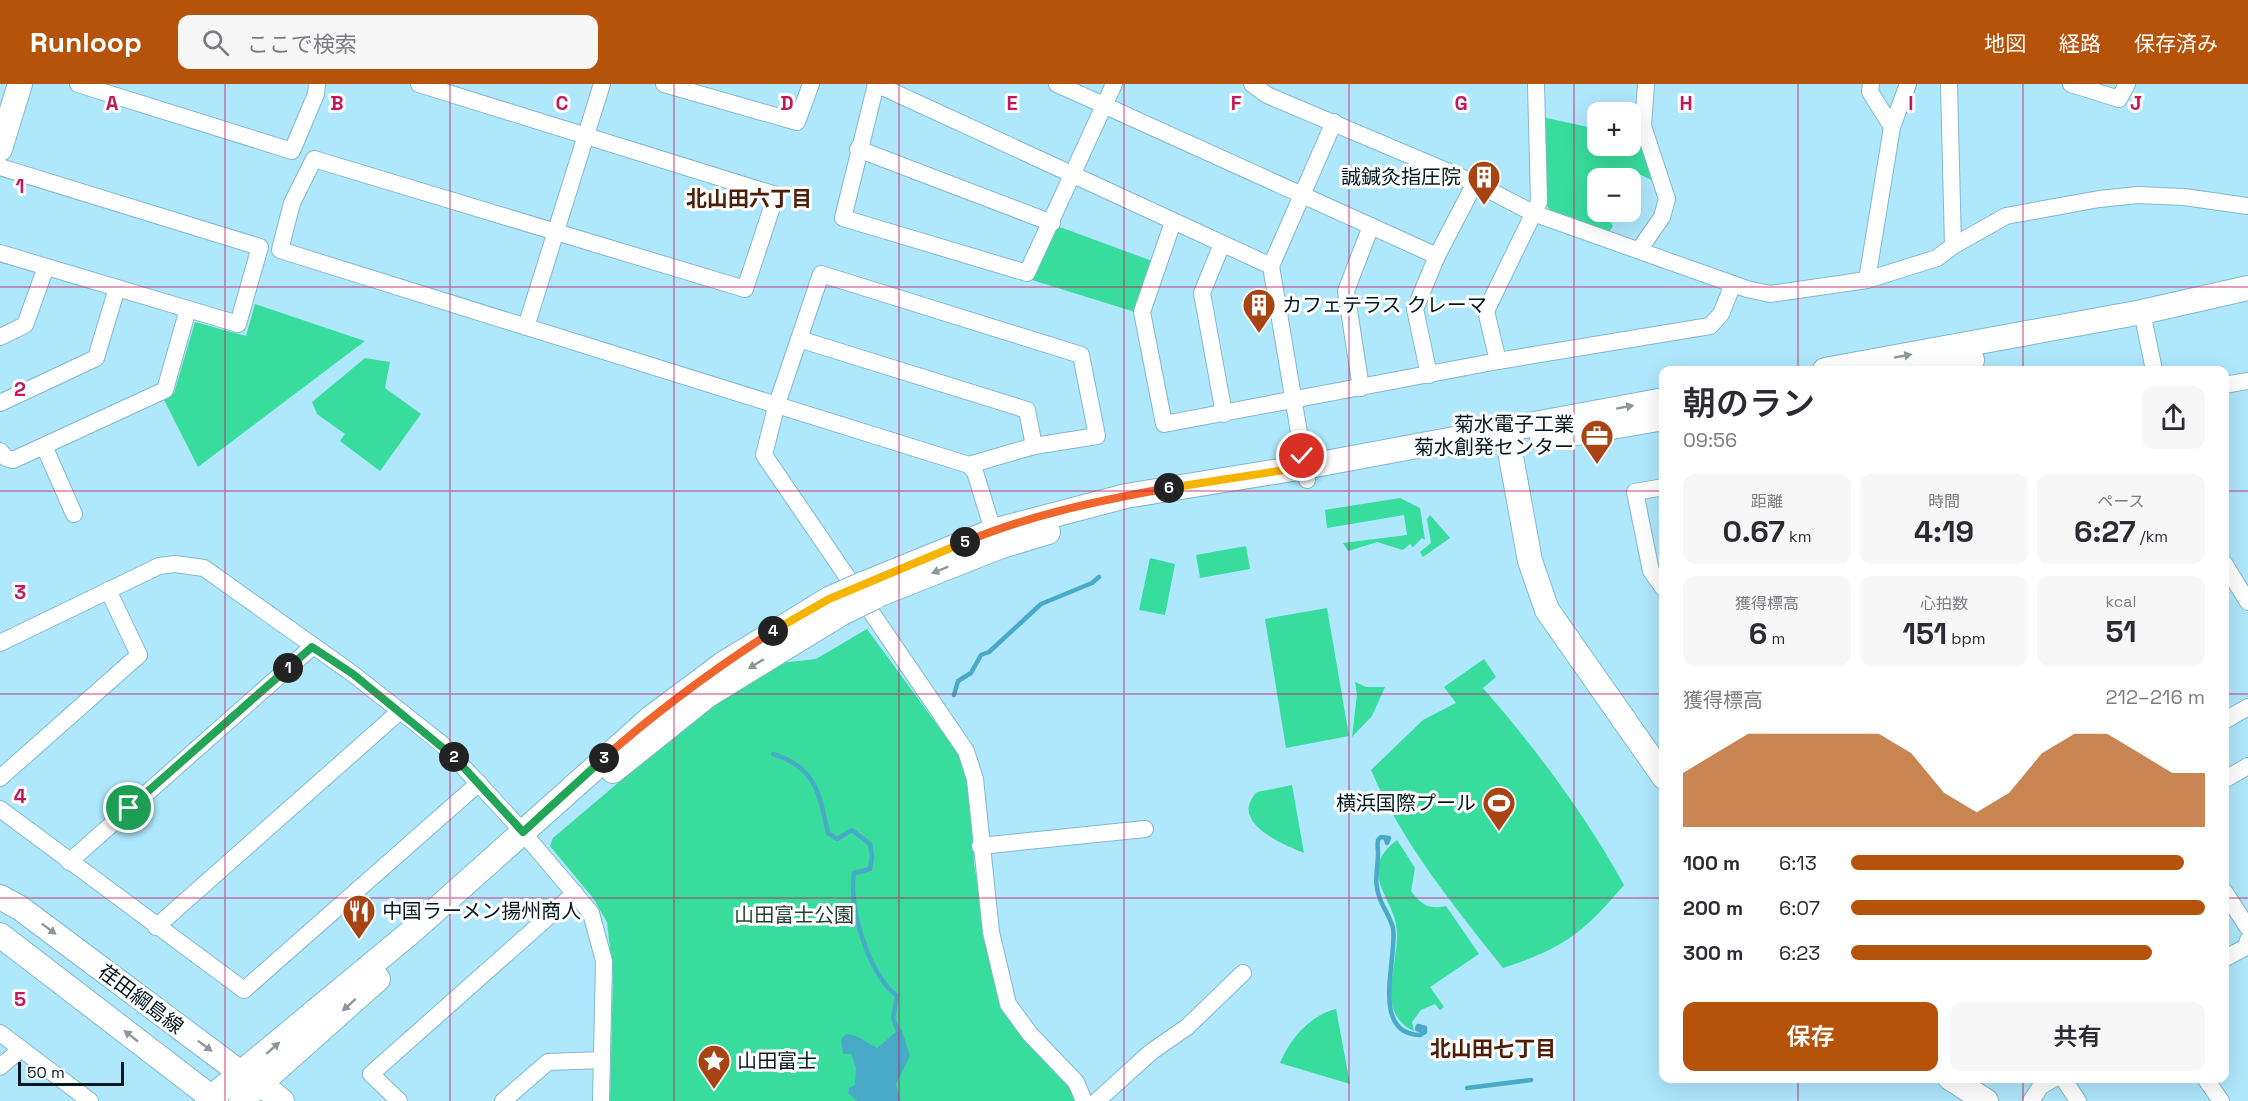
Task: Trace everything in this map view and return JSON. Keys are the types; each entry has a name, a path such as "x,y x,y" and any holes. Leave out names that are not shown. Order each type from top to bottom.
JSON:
{"street":[{"path":"0,149 20,84"},
{"path":"78,84 292,151 316,94 317,84"},
{"path":"419,84 776,195 745,289 314,159 292,203 280,250 776,407 969,465 975,472 996,539"},
{"path":"526,327 602,84"},
{"path":"664,84 797,122 811,84"},
{"path":"1114,84 1104,105 1073,176 1052,223 1028,273 843,218 858,149 876,84 1073,176 1271,266"},
{"path":"1057,84 1437,256"},
{"path":"1252,84 1267,95 1475,183 1533,213 1733,284 1770,294 1867,280 1937,258 1953,246 2006,216 2099,199 2138,195 2184,197 2248,206"},
{"path":"1498,361 1486,311 1539,202 1536,84"},
{"path":"1639,250 1662,217 1667,200 1643,126 1646,84"},
{"path":"1871,84 1870,92 1892,127"},
{"path":"1867,280 1892,127 1908,84"},
{"path":"1949,84 1953,246"},
{"path":"2071,84 2119,99 2127,84"},
{"path":"1305,473 1271,266 1300,195 1334,122"},
{"path":"858,149 1052,223"},
{"path":"0,167 260,248 238,324 0,254"},
{"path":"1429,375 1415,309 1437,256 1475,183"},
{"path":"1173,222 1142,312 1164,424 1498,361 1710,326 1721,314 1733,284"},
{"path":"1361,388 1346,291 1371,226"},
{"path":"1222,244 1202,293 1224,414"},
{"path":"0,337 25,325 46,267"},
{"path":"969,465 1034,446 1097,436 1081,355 821,274 776,407 764,455 966,751 975,779 980,846 991,932 1008,1004 1030,1035 1076,1082 1084,1101"},
{"path":"0,403 96,358 117,288"},
{"path":"1937,366 2144,319 2248,288"},
{"path":"1850,366 2248,304"},
{"path":"0,451 6,458 13,460 165,390 188,309"},
{"path":"2144,319 2153,366"},
{"path":"799,339 1027,410 1034,446"},
{"path":"2229,384 2248,381"},
{"path":"211,1100 251,1079 527,838 652,717 723,664 869,590 996,539 1126,496 1305,473 1507,437 1659,401"},
{"path":"1507,437 1659,419"},
{"path":"1507,437 1530,561 1547,610 1659,770"},
{"path":"44,446 74,514"},
{"path":"1659,488 1635,492 1651,571 1659,582"},
{"path":"0,643 159,566 175,564 204,568 353,674 442,744 479,783 591,913 604,961 601,1101"},
{"path":"2229,571 2248,602"},
{"path":"0,778 140,655 108,590"},
{"path":"69,862 312,647"},
{"path":"2229,718 2248,707"},
{"path":"156,927 399,712"},
{"path":"2229,777 2248,766"},
{"path":"0,809 156,927 244,990 479,783"},
{"path":"980,846 1145,829"},
{"path":"399,1101 371,1074 575,893"},
{"name":"荏田綱島線","path":"0,897 20,908 282,1101"},
{"path":"2229,898 2248,927"},
{"name":"荏田綱島線","path":"0,935 211,1100"},
{"path":"2229,956 2246,947 2248,940"},
{"path":"1098,1101 1151,1052 1187,1027 1243,973"},
{"path":"0,1033 90,1101"},
{"path":"0,1067 21,1049"},
{"path":"503,1101 548,1062 602,1060"},
{"path":"241,1101 251,1079"},
{"path":"1958,1083 1986,1101"},
{"path":"2031,1101 2041,1086 2046,1083"},
{"path":"2066,1083 2078,1101"},
{"path":"2208,1083 2221,1101"}],"green space":[{"path":"1542,117 1587,127 1587,156 1641,156 1641,141 1654,181 1641,175 1641,168 1587,168 1587,222 1610,222 1613,226 1608,234 1550,211 1545,202"},
{"path":"1057,226 1155,262 1135,312 1032,280"},
{"path":"255,304 365,341 198,467 164,400 174,393 195,322 246,336"},
{"path":"365,358 390,362 385,388 421,414 380,471 340,441 345,434 317,414 312,402"},
{"path":"1400,498 1420,508 1425,540 1422,538 1413,547 1410,544 1403,550 1377,542 1348,551 1343,543 1407,535 1404,515 1327,528 1325,510"},
{"path":"1430,515 1450,538 1423,557 1420,552 1431,543 1427,519"},
{"path":"1246,546 1250,569 1200,578 1196,555"},
{"path":"1150,558 1175,564 1165,615 1139,610"},
{"path":"1327,608 1349,736 1286,748 1265,619"},
{"name":"山田富士公園","path":"867,629 960,756 972,793 974,864 1000,997 1068,1083 1077,1101 610,1101 613,975 607,922 593,898 550,846 553,838 718,698 770,664 816,659"},
{"name":"横浜国際プール","path":"1484,659 1496,677 1483,688 1559,783 1593,833 1624,885 1584,927 1571,937 1542,953 1503,968 1413,848 1371,770 1423,720 1456,703 1444,687"},
{"path":"1355,682 1366,687 1385,687 1372,716 1352,737 1357,694"},
{"path":"1292,785 1304,853 1283,844 1261,830 1253,822 1249,813 1250,803 1257,792"},
{"path":"1397,840 1415,868 1411,891 1426,905 1446,906 1479,954 1430,987 1444,1007 1440,1010 1435,1004 1421,1010 1412,1022 1414,1031 1402,1023 1395,1012 1392,1000 1391,987 1397,931 1395,919 1380,885 1378,874 1379,863 1385,852"},
{"path":"1336,1009 1350,1084 1280,1063 1289,1045 1302,1029 1318,1016"}],"water":[{"path":"901,1028 910,1056 896,1084 901,1101 857,1101 848,1093 849,1088 855,1085 856,1068 851,1054 843,1054 841,1039 846,1034 856,1036 877,1048"}],"waterway":[{"path":"954,695 958,681 971,673 981,655 989,652 1041,604 1092,583 1099,577"},
{"path":"773,754 787,759 807,774 818,794 828,833 837,839 852,830 870,844 872,856 870,869 854,873 854,904 870,957 887,986 897,996 893,1018 898,1031"},
{"path":"1386,840 1387,843 1389,838 1381,837 1378,840 1376,881 1380,899 1393,928 1390,1008 1395,1022 1404,1031 1420,1035 1425,1032 1425,1028 1418,1026 1417,1029 1420,1030"},
{"path":"1467,1088 1531,1080"}],"place":[{"name":"誠鍼灸指圧院","path":"1484,206"},
{"name":"カフェテラス クレーマ","path":"1259,334"},
{"name":"菊水電子工業 菊水創発センター","path":"1597,465"},
{"name":"横浜国際プール","path":"1499,832"},
{"name":"中国ラーメン揚州商人","path":"359,940"},
{"name":"山田富士","path":"714,1090"}],"district":[{"name":"北山田六丁目","path":"749,199"},
{"name":"北山田七丁目","path":"1493,1049"}],"route":[{"path":"129,808 312,647 353,674 442,744 523,832 652,717 723,664 829,599 981,535 1009,526 1126,496 1304,467 1302,456"}]}
